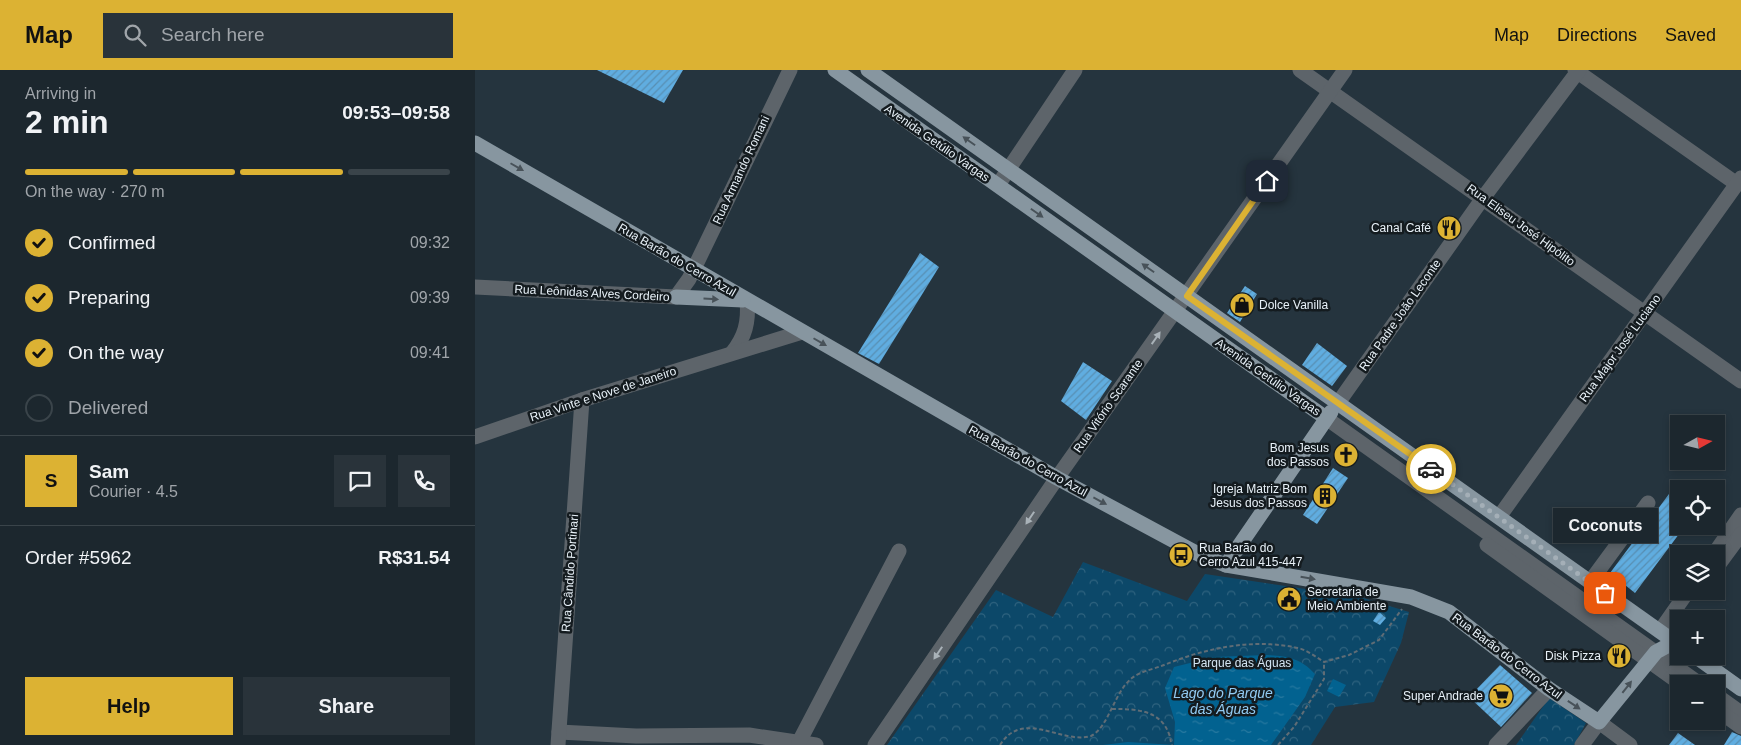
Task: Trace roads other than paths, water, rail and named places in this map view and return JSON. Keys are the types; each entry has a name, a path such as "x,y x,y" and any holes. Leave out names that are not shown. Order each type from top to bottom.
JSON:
{"main road":[{"name":"Avenida Getúlio Vargas","path":"868,70 1667,637"},
{"name":"Avenida Getúlio Vargas","path":"839,71 1175,311 1324,422"},
{"name":"Rua Barão do Cerro Azul","path":"475,142 747,301 1057,478 1201,556 1226,565 1411,597 1449,612 1549,689 1599,722"},
{"path":"675,297 747,301"},
{"name":"Rua Padre João Leconte","path":"1226,565 1338,403"},
{"path":"1599,722 1652,656 1667,646 1667,637 1658,639 1652,656"},
{"path":"1708,665 1741,689"}],"street":[{"name":"Rua Armando Romani","path":"694,270 790,70"},
{"path":"998,185 1075,70"},
{"name":"Rua Eliseu José Hipólito","path":"1300,70 1741,381"},
{"name":"Rua Vitório Scarante","path":"875,745 1057,478 1345,70"},
{"path":"1578,71 1739,181"},
{"name":"Rua Padre João Leconte","path":"1338,403 1483,198 1578,71"},
{"name":"Rua Major José Luciano","path":"1499,517 1739,181"},
{"name":"Rua Leônidas Alves Cordeiro","path":"475,287 675,297 683,290 694,270"},
{"path":"732,353 741,342 746,329 749,315 747,301"},
{"name":"Rua Vinte e Nove de Janeiro","path":"475,437 582,400 802,332"},
{"name":"Rua Cândido Portinari","path":"559,738 582,400"},
{"name":"Avenida Getúlio Vargas","path":"1324,422 1652,656 1685,675"},
{"path":"1590,582 1648,503"},
{"path":"1720,545 1741,515"},
{"path":"1725,556 1741,534"},
{"path":"799,742 899,551"},
{"path":"1667,637 1684,600"},
{"name":"Avenida Getúlio Vargas","path":"1652,656 1672,675"},
{"path":"1497,745 1549,689"},
{"path":"1725,701 1741,713"},
{"path":"1725,715 1741,727"},
{"path":"1582,745 1599,722 1630,745"},
{"path":"559,738 636,740 749,736 816,745"}],"water":[{"name":"Lago do Parque das Águas","path":"1267,655 1281,656 1299,661 1315,674 1305,697 1271,745 1174,745 1175,722 1165,688 1174,667 1214,657"},
{"path":"1333,679 1346,685 1339,697 1327,691"},
{"path":"1128,742 1174,745 1103,745"}],"place":[{"name":"Canal Café","path":"1449,228"},
{"name":"Dolce Vanilla","path":"1242,305"},
{"name":"Bom Jesus dos Passos","path":"1346,455"},
{"name":"Igreja Matriz Bom Jesus dos Passos","path":"1325,496"},
{"name":"Rua Barão do Cerro Azul 415-447","path":"1181,555"},
{"name":"Coconuts","path":"1605,593"},
{"name":"Secretaria de Meio Ambiente","path":"1289,599"},
{"name":"Disk Pizza","path":"1619,656"},
{"name":"Super Andrade","path":"1501,696"}],"park label":[{"name":"Parque das Águas","path":"1242,663"}]}
